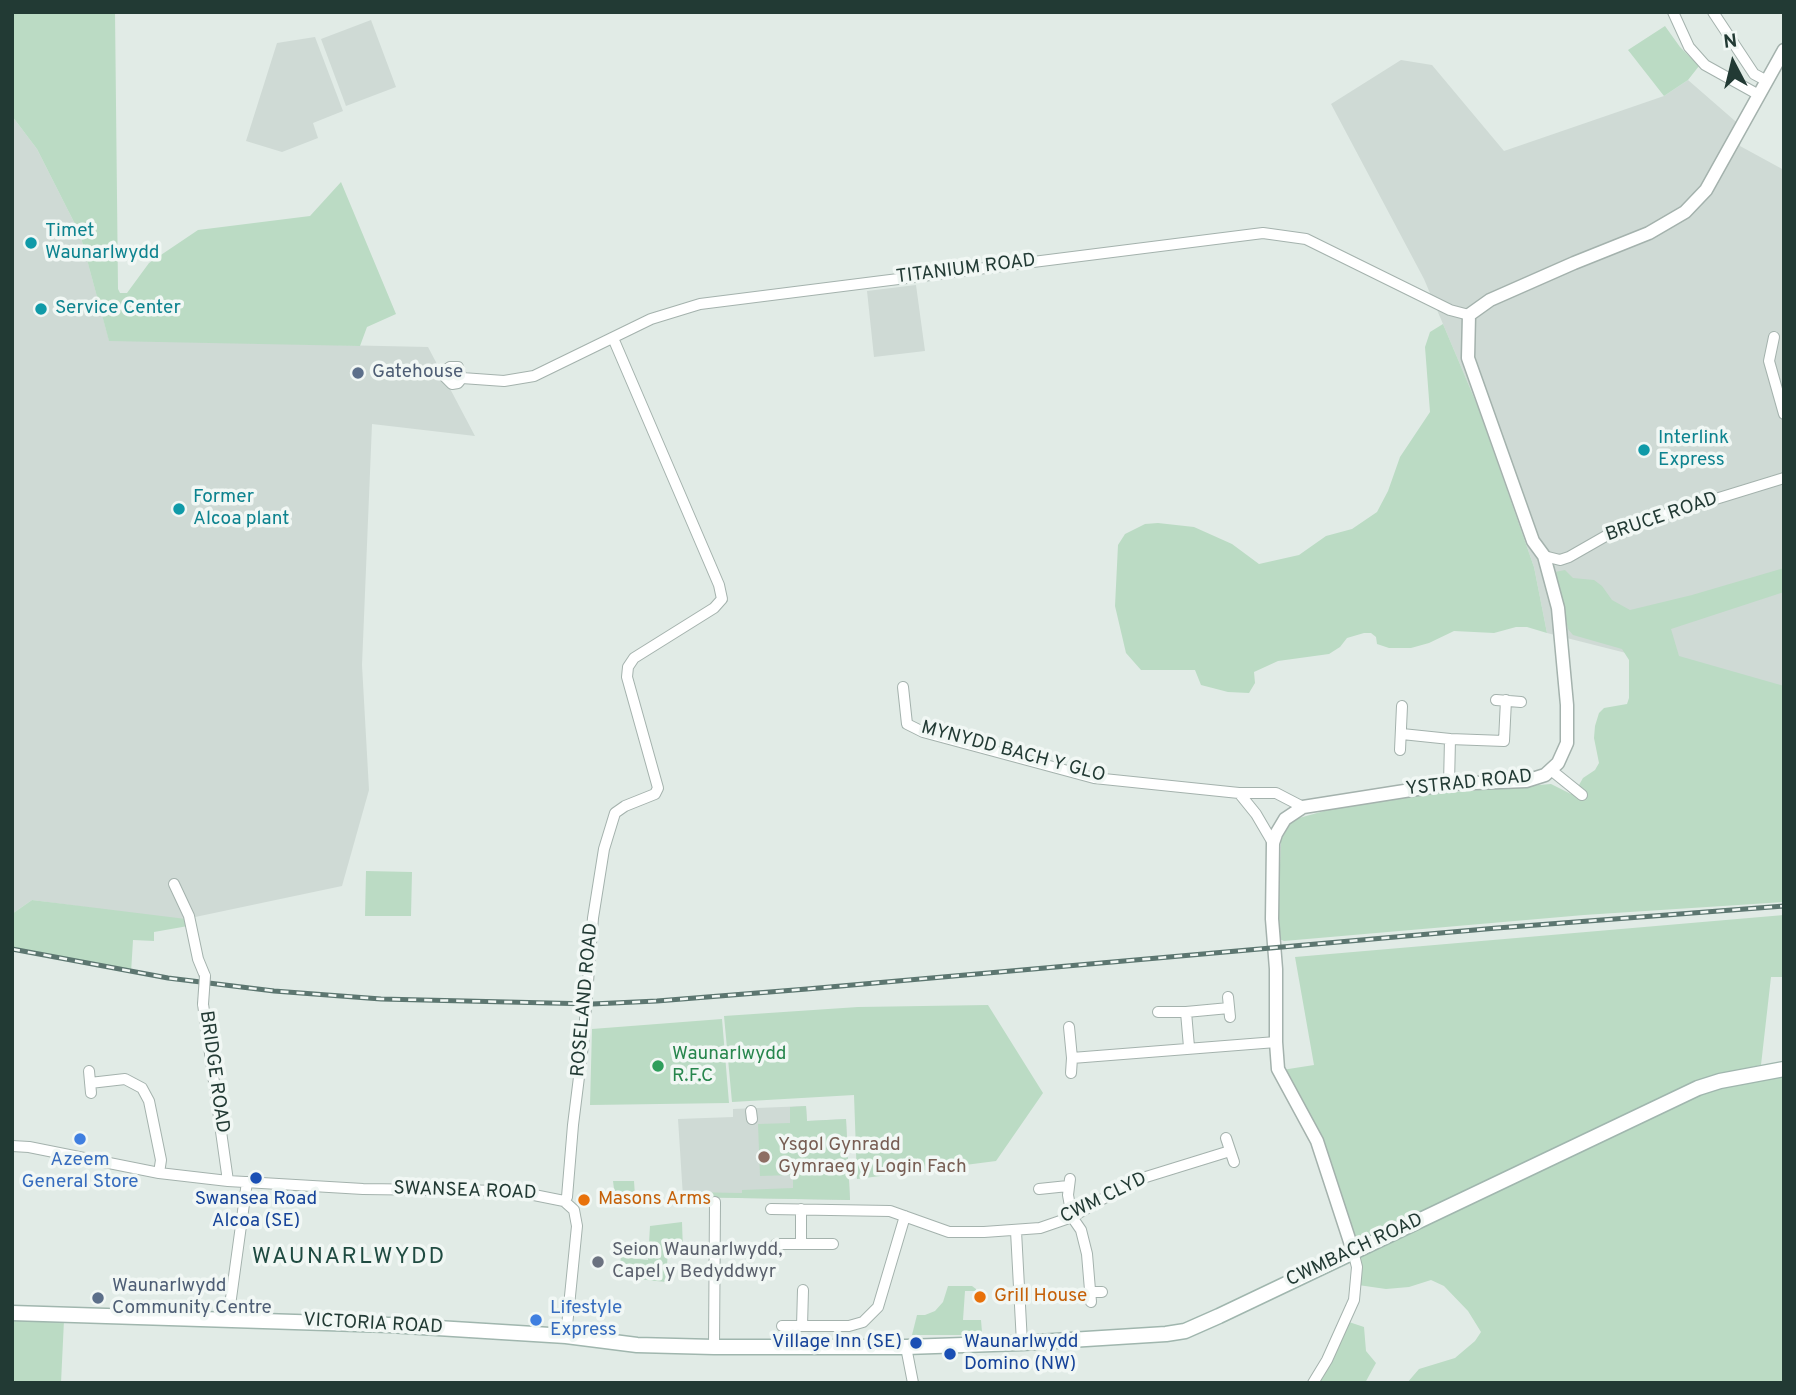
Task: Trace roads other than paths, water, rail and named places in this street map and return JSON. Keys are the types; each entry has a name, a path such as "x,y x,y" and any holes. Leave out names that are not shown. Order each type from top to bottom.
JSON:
{"main road":[{"name":"CWMBACH ROAD","path":"906,1347 1133,1337 1185,1331 1698,1088 1784,1069"},
{"name":"VICTORIA ROAD","path":"12,1313 389,1325 566,1336"},
{"path":"566,1336 637,1345 906,1347"}],"street":[{"path":"1673,12 1689,47 1705,65 1759,95"},
{"path":"1713,12 1754,74 1767,81"},
{"path":"1469,315 1490,300 1649,233 1685,212 1706,190 1784,50"},
{"name":"TITANIUM ROAD","path":"462,378 504,381 524,379 651,319 700,304 1264,233 1306,239 1450,310 1469,315"},
{"name":"YSTRAD ROAD","path":"1303,807 1449,784 1526,781 1551,770 1563,753 1566,743 1567,705 1560,622 1544,556 1533,541 1468,358 1469,315"},
{"path":"1774,337 1770,352 1771,371 1784,414"},
{"name":"ROSELAND ROAD","path":"564,1201 567,1197 583,1045 593,918 604,849 615,813 655,794 658,788 627,677 628,667 634,659 714,608 722,599 719,585 613,338"},
{"name":"BRUCE ROAD","path":"1544,556 1560,560 1618,529 1784,478"},
{"name":"MYNYDD BACH Y GLO","path":"903,687 907,724 923,733 1094,778 1239,793 1276,793 1303,807"},
{"path":"1402,734 1509,741 1501,700 1521,702"},
{"path":"1400,750 1402,706"},
{"path":"1449,784 1450,739"},
{"path":"1551,770 1582,795"},
{"path":"1239,793 1256,814 1273,843"},
{"path":"1303,807 1285,819 1273,843 1272,919 1278,1069 1317,1140 1357,1267 1354,1300 1327,1360 1313,1383"},
{"name":"BRIDGE ROAD","path":"174,884 189,916 198,959 205,976 203,1004 228,1181"},
{"path":"1158,1012 1229,1007"},
{"path":"1186,1012 1189,1047"},
{"path":"1069,1027 1072,1058 1070,1073"},
{"path":"1072,1058 1276,1042"},
{"path":"89,1071 91,1088 125,1079 142,1088 149,1101 161,1160 159,1173"},
{"path":"1226,1138 1234,1162"},
{"name":"SWANSEA ROAD","path":"12,1146 159,1173 228,1181 363,1189 514,1191 564,1201 574,1210 577,1226 566,1336"},
{"name":"CWM CLYD","path":"771,1209 891,1211 949,1232 1041,1228 1072,1217 1133,1181 1230,1151"},
{"path":"229,1320 247,1182"},
{"path":"1039,1189 1069,1182 1072,1217 1081,1230 1084,1242 1090,1297 1102,1292"},
{"path":"712,1208 714,1347"},
{"path":"801,1209 801,1244"},
{"path":"782,1326 849,1326 863,1322 878,1307 905,1216"},
{"path":"1016,1231 1022,1343"},
{"path":"776,1244 833,1244"},
{"path":"802,1326 803,1290"},
{"path":"906,1347 914,1383"}],"railway":[{"path":"12,949 168,978 274,991 381,999 592,1004 807,989 1497,928 1784,906"}],"place":[{"name":"Timet Waunarlwydd","path":"31,243"},
{"name":"Service Center","path":"41,309"},
{"name":"Gatehouse","path":"358,373"},
{"name":"Interlink Express","path":"1644,450"},
{"name":"Former Alcoa plant","path":"179,509"},
{"name":"Waunarlwydd R.F.C","path":"658,1066"},
{"name":"Azeem General Store","path":"80,1139"},
{"name":"Ysgol Gynradd Gymraeg y Login Fach","path":"764,1157"},
{"name":"Swansea Road Alcoa (SE)","path":"256,1178"},
{"name":"Masons Arms","path":"584,1200"},
{"name":"Seion Waunarlwydd, Capel y Bedyddwyr","path":"598,1262"},
{"name":"Grill House","path":"980,1297"},
{"name":"Waunarlwydd Community Centre","path":"98,1298"},
{"name":"Lifestyle Express","path":"536,1320"},
{"name":"Village Inn (SE)","path":"916,1343"},
{"name":"Waunarlwydd Domino (NW)","path":"950,1354"}],"district":[{"name":"WAUNARLWYDD","path":"349,1258"}]}
